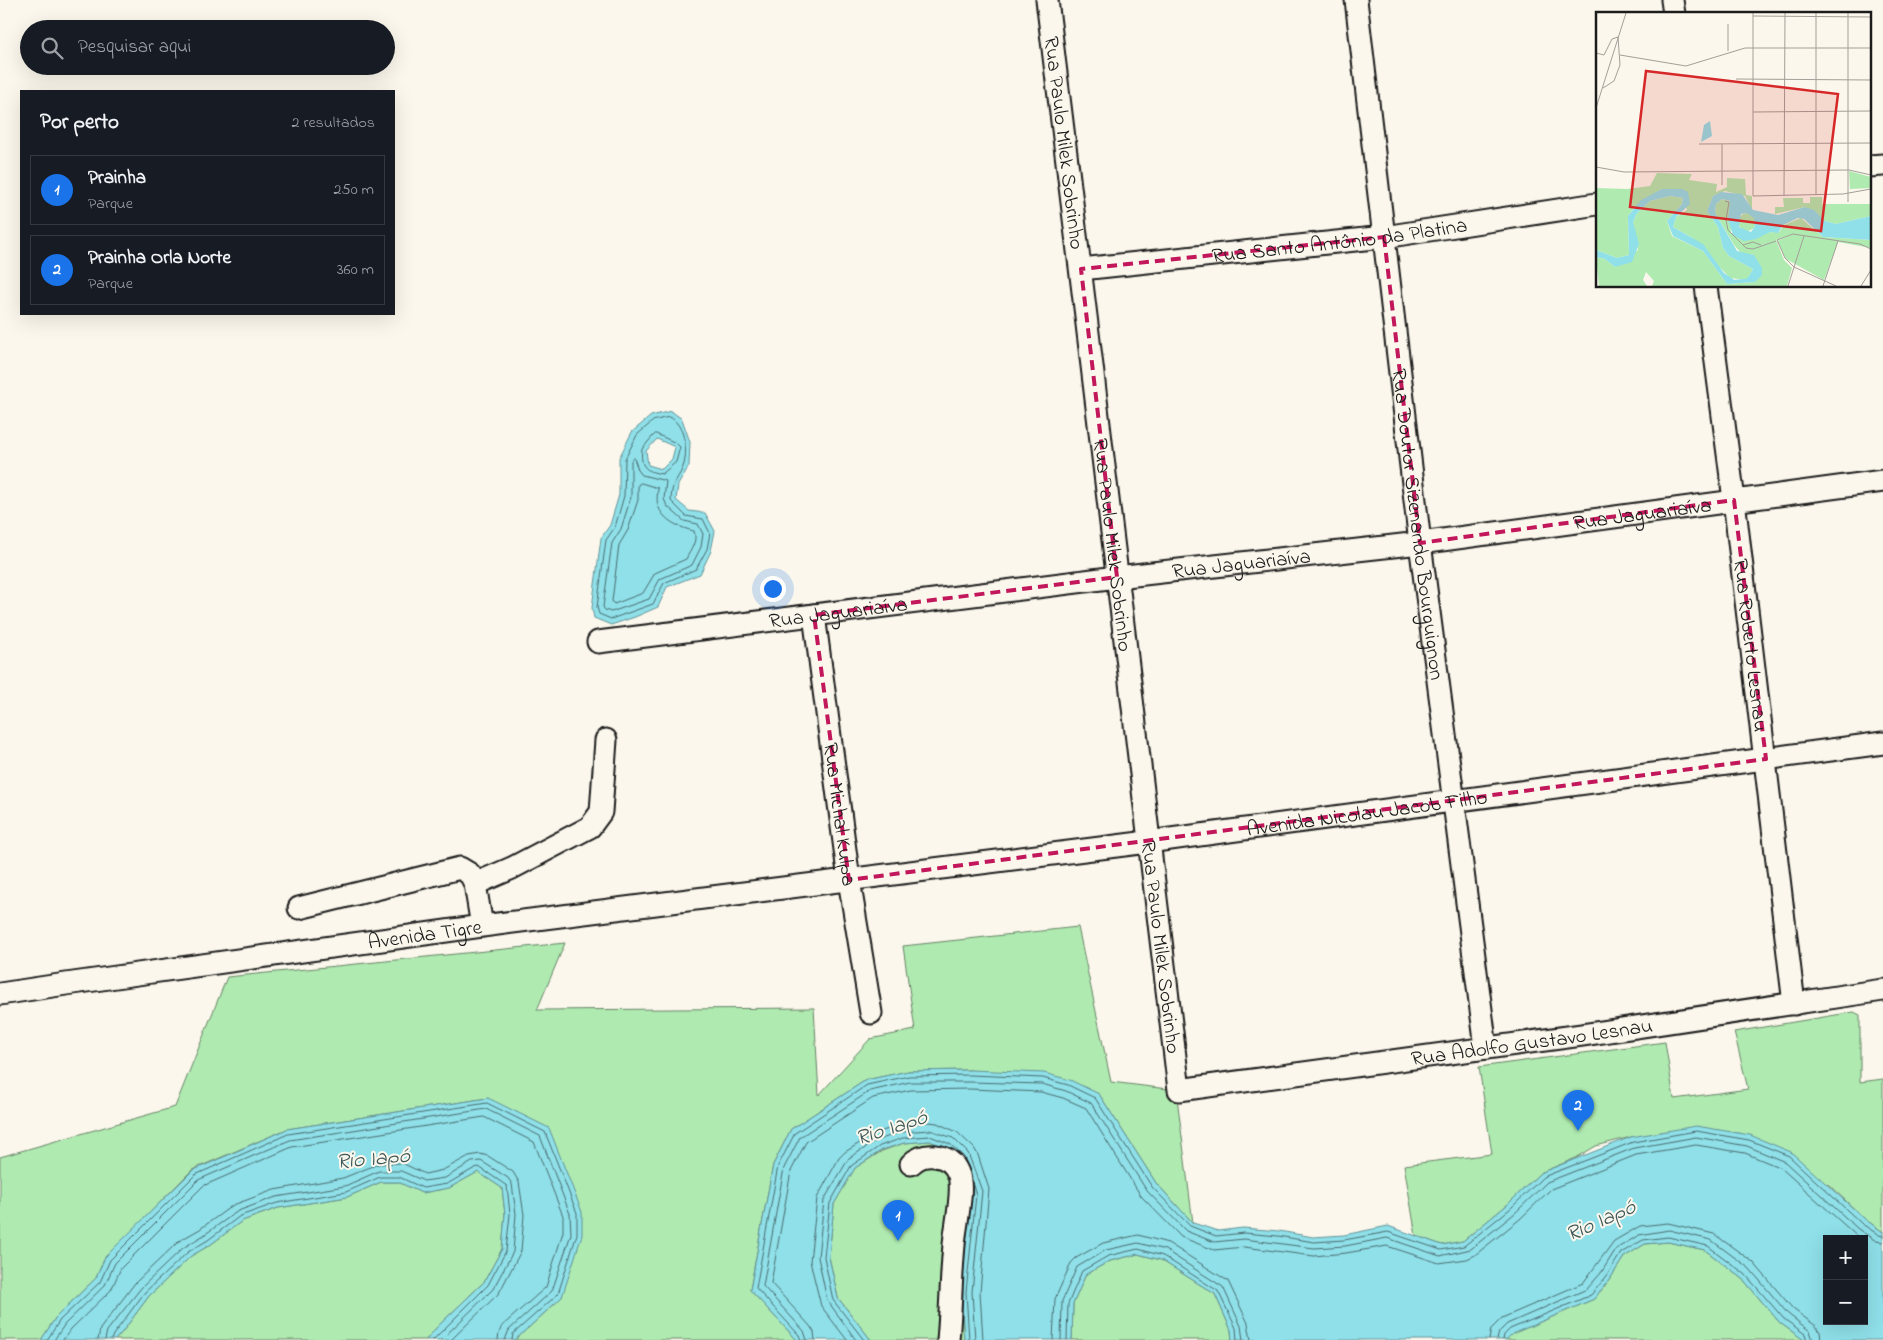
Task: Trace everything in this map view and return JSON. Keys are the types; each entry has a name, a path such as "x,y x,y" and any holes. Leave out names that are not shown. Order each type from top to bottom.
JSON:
{"street":[{"name":"Rua Paulo Milek Sobrinho","path":"1047,0 1081,269 1178,1090"},
{"name":"Rua Doutor Sizenando Bourguignon","path":"1356,0 1420,543 1486,1048"},
{"path":"1870,166 1883,164"},
{"name":"Rua Santo Antônio da Platina","path":"1081,269 1384,237 1596,204"},
{"name":"Rua Roberto Lesnau","path":"1706,288 1766,759 1794,1004"},
{"name":"Rua Jaguariaíva","path":"598,642 1117,577 1420,543 1883,481"},
{"name":"Rua Michal Kulpa","path":"814,615 849,880 871,1014"},
{"path":"475,884 512,868 590,827 601,812 606,740"},
{"name":"Avenida Nicolau Jacob Filho","path":"849,880 1148,842 1883,743"},
{"path":"299,908 460,868 470,874 475,884 482,926"},
{"name":"Avenida Tigre","path":"0,994 482,926 849,880"},
{"name":"Rua Adolfo Gustavo Lesnau","path":"1178,1090 1486,1048 1883,990"},
{"path":"911,1164 916,1159 926,1156 937,1156 950,1160 959,1174 960,1193 954,1243 948,1340"}],"highlighted area":[{"path":"1384,237 1420,543 1734,500 1766,759 849,880 814,615 1117,577 1081,269"}],"green space":[{"path":"1078,927 1111,1082 1176,1090 1193,1223 1156,1183 1099,1094 970,1070 909,1071 866,1080 791,1129 773,1165 750,1290 797,1340 515,1340 562,1297 488,1098 287,1129 192,1170 102,1265 96,1278 56,1317 41,1340 0,1340 0,1157 175,1107 227,977 565,943 537,1010 814,1008 819,1095 870,1039 915,1030 903,946"},
{"path":"1854,1012 1860,1015 1860,1082 1883,1079 1883,1232 1866,1220 1829,1185 1631,1137 1596,1146 1576,1158 1540,1173 1507,1205 1463,1241 1442,1245 1416,1236 1404,1165 1492,1154 1479,1067 1665,1042 1674,1099 1748,1089 1734,1032"},
{"path":"930,1141 947,1148 960,1161 971,1194 961,1292 964,1340 871,1340 838,1298 829,1257 834,1204 855,1168 882,1151 904,1143"},
{"path":"478,1172 502,1188 505,1214 502,1249 484,1282 426,1340 115,1340 149,1296 191,1256 210,1245 242,1221 278,1208 347,1197 381,1182 398,1182 422,1193 449,1188"},
{"path":"1668,1242 1705,1250 1742,1278 1780,1323 1804,1340 1506,1340 1512,1334 1594,1299 1624,1257 1645,1244"},
{"path":"1138,1254 1161,1260 1215,1294 1231,1330 1232,1340 1072,1340 1073,1304 1086,1274 1110,1261"}],"water":[{"path":"671,411 682,419 690,442 689,466 678,485 676,500 689,511 705,513 715,531 711,551 700,574 667,587 658,607 611,625 594,618 592,608 601,538 610,525 619,495 619,458 632,432 651,416","holes":["657,439 675,447 672,459 662,469 648,465 646,451"]},
{"name":"Rio Iapó","path":"970,1070 1044,1073 1070,1080 1099,1094 1156,1183 1193,1223 1218,1231 1243,1228 1279,1231 1313,1237 1344,1235 1388,1226 1442,1245 1463,1241 1507,1205 1540,1173 1631,1137 1696,1126 1750,1135 1791,1152 1866,1220 1883,1232 1883,1340 1804,1340 1780,1323 1742,1278 1705,1250 1668,1242 1645,1244 1624,1257 1594,1299 1512,1334 1506,1340 1232,1340 1231,1330 1215,1294 1161,1260 1138,1254 1110,1261 1086,1274 1073,1304 1072,1340 964,1340 961,1292 971,1194 960,1161 947,1148 930,1141 904,1143 882,1150 855,1168 834,1204 829,1257 838,1298 871,1340 797,1340 750,1290 773,1165 791,1129 866,1080 908,1071"},
{"name":"Rio Iapó","path":"488,1098 549,1128 582,1212 582,1235 562,1297 515,1340 426,1340 484,1282 502,1249 505,1214 502,1188 478,1172 449,1188 422,1193 398,1182 381,1182 347,1197 278,1208 242,1221 210,1245 191,1256 149,1296 115,1340 41,1340 56,1317 96,1278 105,1257 192,1171 287,1129"}],"place":[{"name":"Prainha Orla Norte","path":"1578,1131"},
{"name":"Prainha","path":"898,1241"}]}
